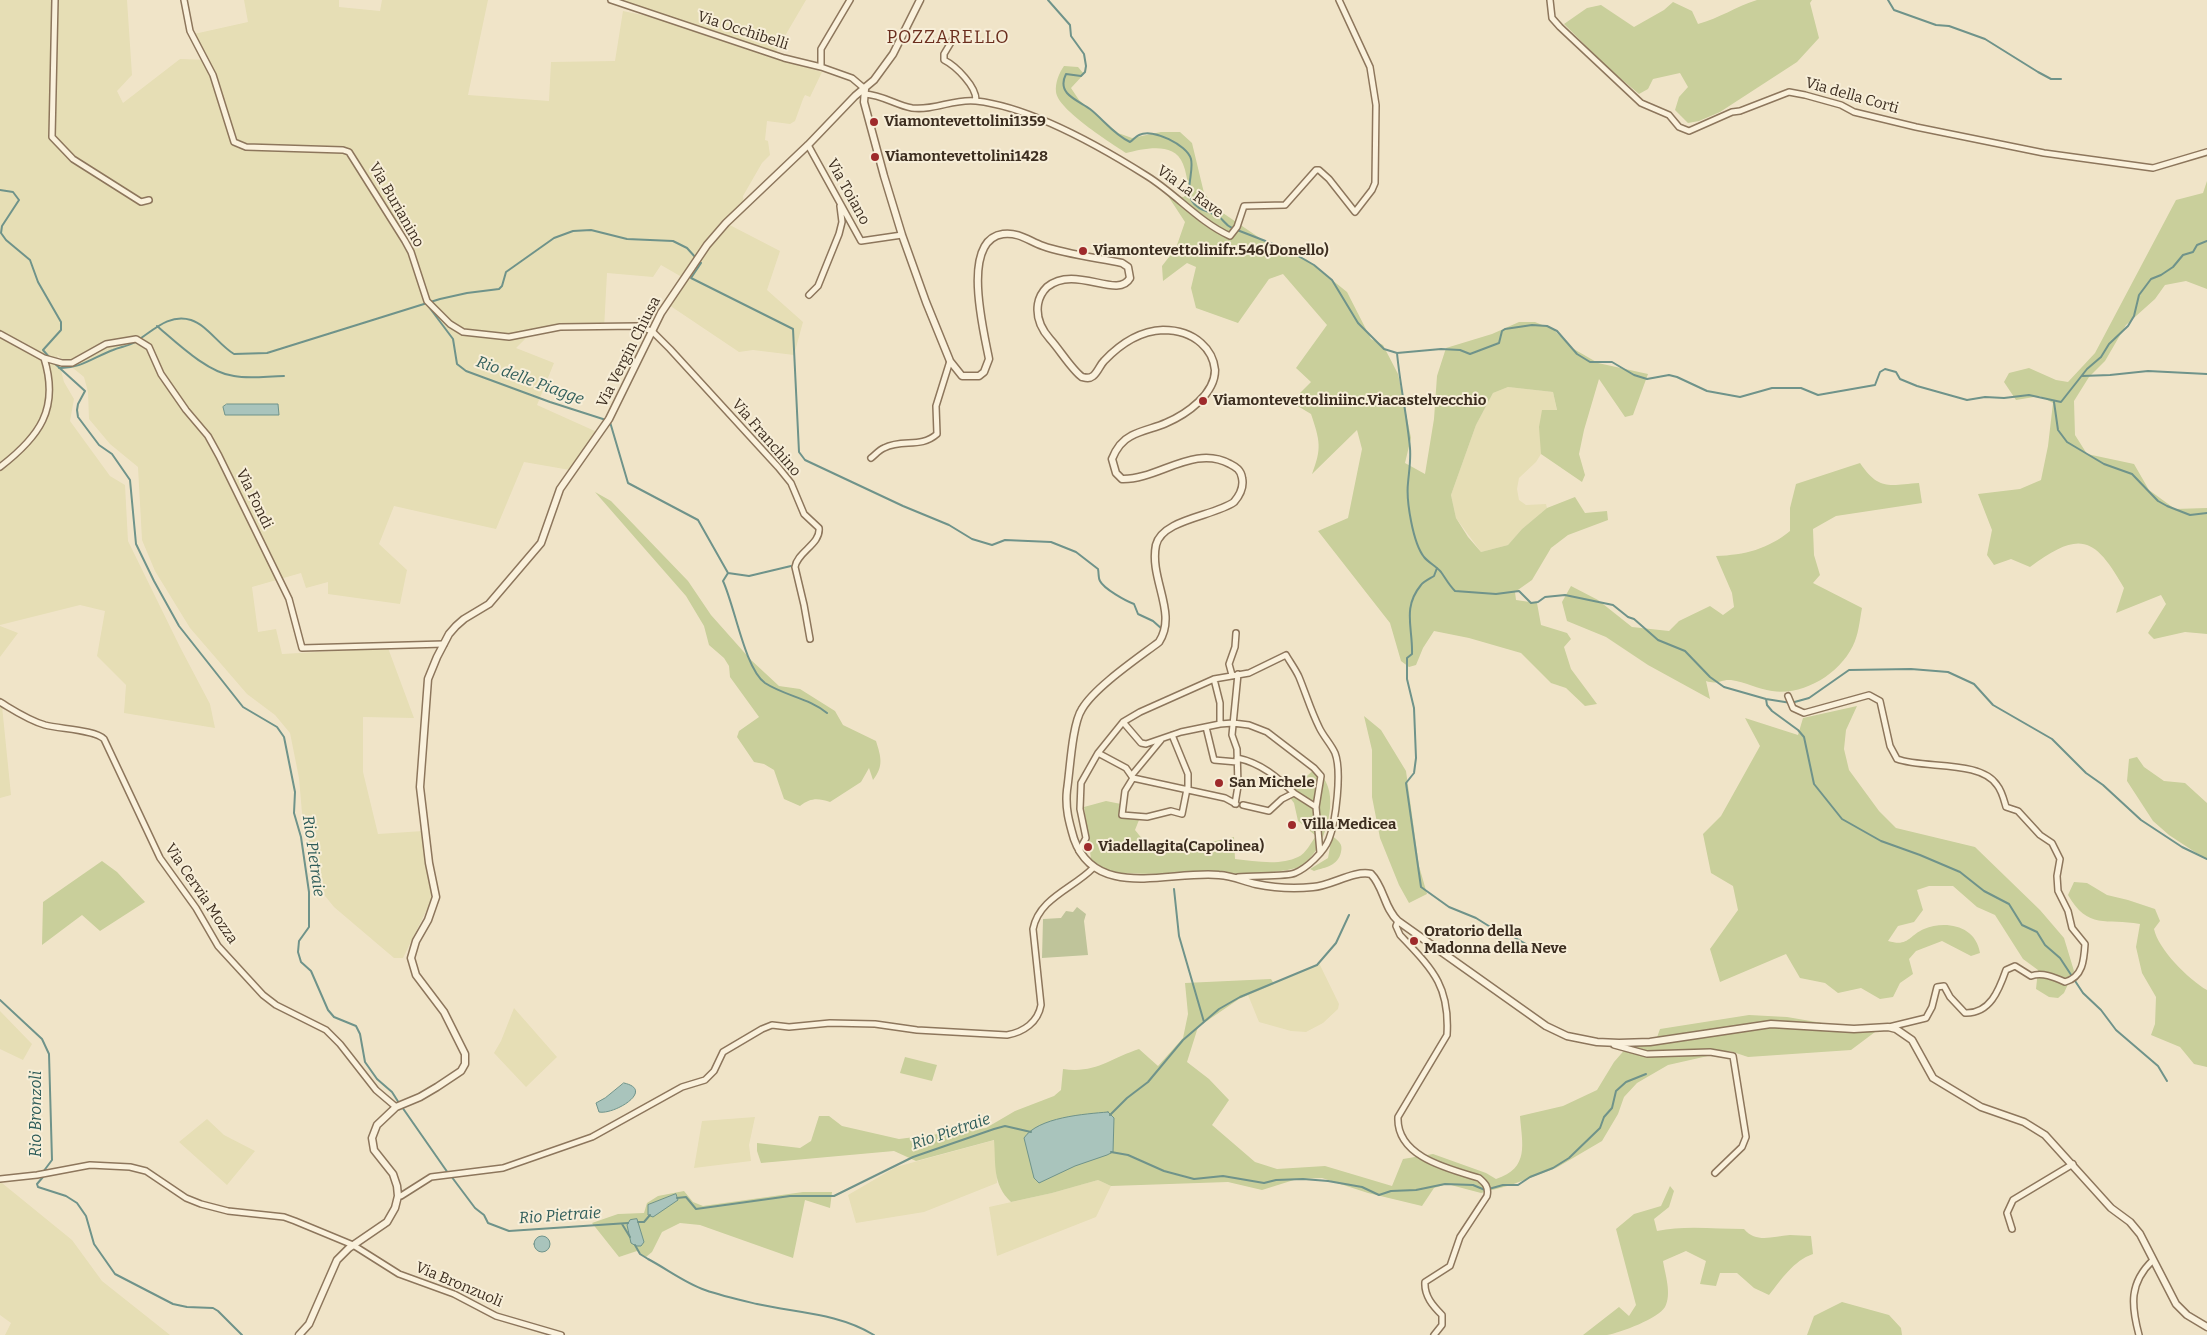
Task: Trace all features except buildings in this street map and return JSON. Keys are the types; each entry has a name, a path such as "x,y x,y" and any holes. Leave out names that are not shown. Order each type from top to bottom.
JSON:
{"street":[{"path":"55,0 52,137 73,159 141,202 149,200"},
{"name":"Via Burianino","path":"184,0 190,31 213,75 234,142 246,147 342,150 349,152 408,246 427,301 454,327 463,332 509,338 560,327 637,326 652,331"},
{"name":"Via Occhibelli","path":"611,0 784,58 821,67 852,78 865,91"},
{"path":"821,67 821,49 850,0"},
{"name":"Via Vergin Chiusa","path":"398,1196 392,1174 374,1150 372,1138 377,1125 396,1107 438,1087 461,1071 465,1064 465,1054 444,1012 416,975 411,958 416,941 428,920 436,897 429,863 420,774 428,679 449,634 464,619 489,604 541,543 560,489 609,419 652,331 672,295 716,233 808,145 833,118 865,91 883,70 920,0"},
{"name":"Via La Rave","path":"865,91 900,105 913,108 927,108 961,100 976,100 1034,117 1082,138 1146,176 1204,220 1233,233 1244,206 1285,205 1312,171 1316,170 1319,170 1329,179 1355,212 1372,190 1376,174 1375,92 1370,67 1339,0"},
{"name":"Via della Corti","path":"1550,0 1552,18 1560,27 1642,103 1668,115 1684,130 1689,131 1732,112 1740,111 1789,92 1841,105 1854,112 1916,127 2044,153 2153,168 2207,152"},
{"path":"953,38 943,57 959,70 976,94 976,100"},
{"path":"865,91 864,102 902,235 950,361 962,376 979,376 987,367 989,359 981,312 977,269 984,244 993,237 1002,234 1014,234 1025,237 1042,246 1122,263 1130,270 1128,281 1117,286 1065,278 1054,282 1039,299 1037,310 1044,332 1063,352 1082,378 1094,375 1102,363 1127,340 1155,330 1184,333 1198,340 1211,354 1215,378 1210,389 1192,407 1168,422 1122,441 1112,459 1116,474 1122,479 1131,480 1199,458 1222,460 1238,468 1241,474 1242,488 1239,497 1229,506 1172,527 1157,542 1154,563 1165,606 1165,633 1159,642 1092,697 1081,709 1076,727 1066,798 1068,820 1079,851 1093,868 1118,877 1142,878 1217,874 1238,877 1254,883 1290,888 1326,886 1359,874 1371,874 1380,887 1390,914 1398,921 1546,1026 1567,1036 1606,1043 1647,1054 1710,1052 1733,1056 1746,1137 1742,1147 1715,1173"},
{"name":"Via Toiano","path":"808,145 861,241 902,235"},
{"path":"809,295 818,286 839,234 842,222 840,203"},
{"name":"Via Franchino","path":"652,331 778,467 791,483 804,514 819,528 818,537 796,561 795,570 810,639"},
{"path":"0,334 44,358 49,383 46,417 21,450 0,467"},
{"name":"Via Fondi","path":"44,358 62,363 72,363 106,344 136,339 149,347 161,374 186,410 208,436 219,456 289,599 302,648 444,644"},
{"path":"871,458 884,448 902,442 923,443 937,434 936,406 950,361"},
{"path":"1098,753 1126,768 1133,776 1225,798 1236,804 1238,786 1237,749 1232,735 1235,675 1229,664 1235,647 1236,634"},
{"path":"1079,851 1086,838 1080,809 1082,783 1098,753 1123,722 1214,679 1250,672 1286,655 1298,675 1320,728 1334,752 1337,766 1337,792 1329,840 1320,853 1306,867 1293,874 1238,877"},
{"path":"1214,679 1220,702 1220,724"},
{"path":"1606,1043 1650,1042 1771,1024 1854,1029 1888,1027 1926,1018 1932,1007 1937,987 1944,986 1950,997 1965,1013 1974,1013 1995,998 2006,970 2015,966 2031,976 2035,974 2052,976 2065,982 2072,980 2084,964 2085,944 2072,928 2068,911 2058,891 2056,876 2060,859 2052,843 2040,835 2018,811 2006,806 1997,784 1984,774 1960,768 1906,762 1897,759 1890,746 1880,701 1869,695 1804,713 1793,708 1788,696"},
{"name":"Via Cervia Mozza","path":"0,702 31,720 71,730 95,733 104,739 160,858 196,908 218,946 263,995 276,1004 326,1030 340,1044 376,1090 396,1107"},
{"path":"1123,722 1141,743 1149,744 1181,732 1233,722 1249,725 1267,732 1314,768 1321,776 1316,807 1320,853"},
{"path":"1206,727 1214,760 1251,761 1268,770 1294,793 1316,807"},
{"path":"1161,739 1133,776 1125,791 1122,815 1147,817 1171,811 1182,814 1189,789 1188,774 1172,735"},
{"path":"1243,805 1270,810 1282,799 1294,793"},
{"path":"299,1335 309,1324 337,1260 353,1245 387,1222 396,1208 398,1196 431,1177 462,1175 503,1168 592,1137 682,1087 705,1080 714,1072 723,1052 762,1029 772,1025 789,1026 830,1023 876,1024 916,1030 1007,1035 1017,1033 1034,1021 1040,1013 1042,1004 1033,929 1035,918 1055,897 1085,876 1093,868"},
{"path":"1398,921 1396,926 1400,935 1437,978 1445,995 1448,1020 1447,1035 1434,1060 1398,1117 1398,1128 1403,1138 1421,1157 1479,1178 1486,1184 1488,1191 1487,1196 1460,1238 1450,1266 1425,1282 1424,1287 1431,1304 1442,1315 1442,1325 1434,1335"},
{"path":"1888,1027 1903,1032 1912,1040 1933,1078 1981,1107 2024,1122 2045,1136 2073,1164 2111,1208 2130,1222 2140,1234 2176,1304 2199,1323 2207,1327"},
{"path":"2012,1229 2007,1213 2014,1200 2073,1164"},
{"name":"Via Bronzuoli","path":"0,1179 37,1175 90,1165 130,1167 146,1171 186,1198 200,1204 228,1211 284,1217 353,1245 399,1274 454,1294 496,1316 561,1335"},
{"path":"2139,1335 2133,1310 2135,1287 2143,1269 2153,1260"},
{"path":"2199,1323 2207,1322"}],"shaded area":[{"path":"0,0 127,0 132,75 117,91 123,103 180,59 210,60 194,34 248,22 244,0 339,0 339,7 380,11 382,0 488,0 468,95 549,101 551,62 615,61 623,11 652,17 772,58 822,72 810,97 805,95 795,121 790,124 767,121 765,140 768,141 770,155 762,163 743,196 744,203 722,221 780,251 767,290 803,322 794,355 753,350 739,352 669,305 687,280 661,265 653,277 607,273 604,329 553,330 528,336 516,348 554,363 537,405 597,432 570,470 524,462 496,529 394,506 379,544 407,570 400,604 328,594 328,582 306,588 301,573 252,587 258,632 276,629 282,654 388,648 414,718 363,717 363,772 378,834 423,831 432,899 403,958 394,958 334,907 321,891 302,813 299,778 290,733 275,715 247,694 190,628 155,571 142,540 138,467 110,444 89,419 88,392 84,377 57,355 64,382 74,399 70,421 110,476 125,485 128,541 210,704 215,728 124,713 126,685 97,656 105,611 80,605 0,625","holes":["227,404 278,404 279,415 225,415 223,407"]},
{"path":"617,0 806,0 775,53"},
{"path":"1508,387 1553,392 1557,411 1541,444 1541,454 1536,462 1519,478 1517,489 1519,500 1526,505 1546,504 1547,508 1522,529 1508,545 1481,552 1456,518 1451,495 1476,425 1493,393"},
{"path":"0,626 18,633 0,657"},
{"path":"0,704 2,706 11,795 0,798"},
{"path":"1319,963 1339,1004 1338,1009 1323,1023 1306,1032 1291,1031 1259,1022 1248,995"},
{"path":"514,1008 557,1057 526,1087 494,1053 501,1041"},
{"path":"0,1011 32,1044 23,1060 0,1049"},
{"path":"755,1117 749,1145 751,1161 694,1168 702,1121"},
{"path":"207,1119 224,1135 255,1151 227,1185 179,1142"},
{"path":"995,1140 997,1183 924,1212 856,1223 848,1195 896,1167"},
{"path":"1098,1180 1111,1186 1096,1217 997,1256 989,1207 1052,1193"},
{"path":"0,1183 72,1240 102,1281 170,1335 5,1335 11,1323 0,1315"}],"green space":[{"path":"1757,0 1812,0 1810,3 1819,38 1797,62 1720,112 1699,121 1688,123 1675,110 1679,97 1688,87 1680,73 1653,79 1648,89 1639,94 1607,67 1564,24 1587,8 1601,5 1634,27 1664,10 1673,2 1692,11 1698,24"},
{"path":"1064,66 1078,67 1084,74 1071,88 1079,100 1118,133 1132,138 1161,132 1180,132 1192,143 1204,193 1217,209 1270,245 1306,259 1347,292 1371,339 1383,345 1398,374 1411,438 1405,463 1425,474 1434,419 1437,376 1446,348 1492,334 1519,322 1535,322 1554,330 1572,348 1598,363 1648,374 1633,415 1625,417 1599,379 1579,454 1585,475 1582,482 1541,454 1539,427 1542,410 1557,410 1553,392 1508,387 1493,393 1476,425 1451,495 1456,518 1468,537 1481,552 1508,545 1522,529 1547,508 1575,497 1585,513 1607,511 1608,520 1568,535 1551,548 1532,580 1515,592 1516,600 1537,603 1541,625 1567,633 1571,639 1564,647 1571,669 1597,704 1585,706 1566,688 1551,683 1521,653 1469,638 1434,631 1423,648 1416,665 1409,667 1401,661 1390,623 1318,531 1348,518 1362,449 1357,430 1312,474 1319,444 1316,431 1311,414 1291,402 1311,382 1296,368 1327,325 1283,274 1269,279 1238,323 1196,308 1191,288 1196,267 1187,263 1163,281 1162,266 1176,248 1185,222 1168,196 1184,197 1189,188 1183,164 1179,157 1166,149 1158,148 1126,153 1075,117 1059,99 1056,92 1058,78"},
{"path":"2207,181 2207,289 2186,281 2165,285 2155,299 2126,325 2105,361 2089,377 2074,401 2075,435 2087,454 2134,464 2149,490 2175,509 2207,508 2207,634 2185,632 2154,639 2148,633 2166,604 2161,595 2116,613 2124,588 2104,557 2084,544 2073,544 2061,548 2030,567 2011,559 1994,565 1987,555 1992,530 1978,494 2020,489 2041,480 2048,446 2053,403 2040,396 2016,400 2004,382 2009,373 2029,368 2056,380 2068,382 2095,353 2176,200 2203,193"},
{"path":"1860,463 1879,482 1892,485 1919,483 1922,503 1836,516 1813,529 1814,555 1820,575 1813,583 1862,608 1855,641 1842,663 1821,680 1810,686 1785,692 1767,690 1731,680 1706,681 1710,699 1648,665 1606,637 1567,621 1562,602 1571,586 1598,600 1632,627 1669,631 1679,621 1710,606 1723,615 1734,607 1732,593 1716,556 1756,550 1782,537 1790,531 1790,508 1796,484"},
{"path":"595,492 611,501 688,581 711,615 751,660 779,686 800,689 835,711 843,725 876,741 880,766 873,780 869,768 861,782 830,802 814,800 800,806 784,799 774,770 764,764 754,762 737,737 739,731 759,717 730,677 729,666 724,658 709,645 704,626 686,596"},
{"path":"1857,706 1846,730 1844,749 1849,770 1879,811 1896,828 1975,847 2040,910 2064,938 2074,971 2064,993 2058,998 2049,997 2036,989 2038,970 2023,959 1995,915 1977,907 1953,886 1929,886 1917,890 1923,910 1914,922 1898,926 1888,941 1904,942 1924,929 1933,926 1959,927 1973,937 1980,953 1971,956 1942,941 1916,951 1909,959 1913,974 1900,983 1893,997 1880,999 1861,988 1838,993 1825,983 1800,978 1786,954 1720,982 1710,949 1738,910 1733,886 1711,873 1703,834 1721,816 1760,746 1745,718 1798,735 1803,718"},
{"path":"1364,716 1381,730 1406,771 1419,866 1427,894 1409,903 1399,885 1380,838 1372,797 1372,750"},
{"path":"2137,757 2144,767 2164,781 2185,783 2207,803 2207,860 2169,835 2153,821 2127,781 2129,759"},
{"path":"1317,767 1328,787 1330,796 1329,819 1321,841 1309,860 1301,866 1288,870 1241,874 1114,873 1098,867 1091,859 1084,807 1106,801 1121,804 1120,816 1139,820 1135,830 1142,838 1151,843 1174,846 1234,837 1235,859 1259,862 1291,860 1306,851 1316,836 1298,821 1294,803 1288,795 1292,789 1290,782 1299,783"},
{"path":"1332,836 1341,845 1341,852 1337,860 1331,865 1314,871 1310,869 1328,858"},
{"path":"102,861 117,872 145,902 100,931 82,915 42,945 43,902"},
{"path":"2074,882 2087,883 2107,895 2155,909 2160,921 2154,929 2161,946 2183,972 2207,990 2207,1067 2194,1064 2180,1047 2151,1035 2155,1024 2156,997 2142,973 2136,947 2140,924 2099,920 2083,913 2075,906 2068,895"},
{"path":"1077,907 1086,914 1084,921 1088,955 1042,958 1043,919 1061,918 1066,911 1073,912"},
{"path":"1271,979 1274,984 1239,999 1198,1027 1187,1062 1209,1079 1229,1100 1212,1125 1255,1162 1277,1169 1325,1166 1392,1186 1403,1159 1433,1154 1486,1173 1496,1179 1507,1174 1519,1162 1522,1154 1520,1116 1563,1106 1597,1090 1614,1062 1628,1046 1655,1043 1660,1029 1749,1015 1787,1017 1875,1032 1851,1050 1748,1057 1730,1051 1668,1065 1637,1083 1624,1097 1618,1114 1602,1141 1556,1168 1511,1185 1481,1193 1447,1184 1434,1188 1422,1206 1368,1193 1322,1178 1297,1179 1262,1190 1228,1182 1111,1186 1098,1180 1011,1202 998,1181 994,1140 916,1161 894,1151 761,1163 757,1151 757,1143 800,1148 811,1141 819,1116 829,1116 842,1126 899,1139 986,1128 1015,1111 1054,1096 1061,1090 1063,1069 1074,1070 1094,1067 1139,1049 1158,1066 1183,1038 1188,1014 1185,983"},
{"path":"905,1057 937,1065 932,1081 900,1073"},
{"path":"1670,1186 1674,1191 1669,1207 1654,1219 1657,1231 1689,1228 1744,1229 1749,1234 1760,1238 1790,1235 1811,1236 1813,1254 1794,1266 1769,1295 1754,1288 1737,1273 1720,1273 1716,1286 1700,1284 1706,1261 1686,1251 1663,1261 1668,1296 1665,1307 1655,1316 1613,1334 1583,1335 1619,1307 1629,1316 1636,1305 1616,1229 1634,1214 1661,1206"},
{"path":"684,1191 693,1202 703,1206 803,1192 832,1192 830,1208 805,1200 793,1258 700,1225 680,1223 662,1232 652,1252 646,1257 637,1251 619,1257 592,1223 618,1214 644,1213 647,1203 658,1196"},
{"path":"1842,1302 1889,1315 1901,1328 1902,1335 1807,1335 1814,1316"}],"water":[{"path":"227,404 278,404 279,415 225,415 223,407"},
{"path":"624,1083 633,1086 636,1091 634,1096 614,1110 599,1112 596,1103"},
{"path":"1108,1112 1114,1118 1113,1152 1075,1166 1039,1183 1034,1178 1024,1138 1031,1131 1040,1125 1063,1118"},
{"path":"676,1194 678,1200 653,1217 648,1215 648,1205"},
{"path":"637,1219 644,1242 641,1246 631,1243 627,1225 630,1220"},
{"path":"542,1236 548,1238 550,1244 548,1250 542,1252 536,1250 534,1244 536,1238"}],"waterway":[{"path":"1048,0 1070,25 1071,36 1084,54 1085,72 1081,76 1066,74 1064,81 1065,91 1130,142 1137,136 1145,133 1169,139 1183,148 1191,159 1192,164 1189,191 1194,204 1218,216 1232,228 1286,249 1314,265 1332,280 1358,323 1384,349 1397,353 1441,349 1460,350 1470,354 1499,343 1502,331 1505,329 1532,325 1547,326 1557,331 1577,354 1590,362 1612,362 1634,375 1647,379 1669,375 1707,391 1740,397 1772,388 1801,388 1818,395 1875,385 1880,372 1885,369 1896,372 1900,379 1917,386 1967,400 1985,397 2004,398 2029,395 2061,402 2087,369 2101,357 2109,344 2128,326 2134,316 2139,295 2151,279 2173,267 2183,255 2193,252 2197,245 2207,241"},
{"path":"1888,0 1894,10 1936,25 1949,26 1985,39 2051,79 2061,79"},
{"name":"Rio Pietraie","path":"0,190 13,192 19,200 2,226 1,233 6,240 30,260 38,282 61,322 61,330 43,350 50,358"},
{"name":"Rio delle Piagge","path":"59,368 74,367 113,350 130,345 161,325 175,319 191,320 197,323 234,354 267,353 440,299 499,289 502,286 506,272 554,238 573,231 591,230 627,239 673,241 687,248 696,258"},
{"path":"699,262 701,263 691,278 793,329 799,452 805,460 903,506 949,525 972,539 992,545 1005,540 1051,542 1076,552 1098,569 1099,580 1106,588 1134,604 1138,614 1153,621 1162,629"},
{"name":"Rio delle Piagge","path":"426,303 453,339 457,364 466,371 550,402 606,420"},
{"path":"157,326 193,356 224,374 246,377 284,376"},
{"path":"1397,353 1410,448 1408,491 1409,511 1414,532 1424,557 1441,572 1455,591 1496,594 1519,591 1531,603 1538,602 1545,597 1565,595 1613,605 1628,617 1634,619 1658,640 1685,651 1710,677 1724,687 1766,699 1791,703 1809,698 1849,670 1911,669 1948,672 1974,684 1993,705 2052,739 2086,773 2103,785 2141,820 2182,847 2207,859"},
{"name":"Rio Pietraie","path":"53,362 85,391 78,404 78,417 99,445 112,454 130,480 136,544 179,626 243,707 277,727 284,737 295,792 294,813 301,837 309,892 309,927 299,941 298,952 301,962 311,971 328,1010 334,1017 356,1026 360,1034 365,1062 377,1079 392,1092 399,1103"},
{"path":"2082,376 2148,371 2207,374"},
{"path":"2054,402 2058,430 2067,442 2104,464 2132,474 2158,501 2167,506 2190,515 2207,513"},
{"name":"Rio delle Piagge","path":"610,422 628,483 698,520 728,573"},
{"path":"728,573 749,576 791,566"},
{"path":"1437,568 1434,576 1421,585 1412,602 1410,610 1412,654 1407,658 1407,679 1414,708 1416,758 1414,773 1406,783 1421,887 1449,907 1476,918 1526,944"},
{"name":"Rio delle Piagge","path":"728,573 723,581 746,651 758,676 765,683 813,704 827,713"},
{"path":"1766,699 1767,705 1772,711 1798,730 1804,737 1814,784 1842,819 1881,841 1960,872 1984,891 2009,904 2022,925 2037,932 2045,945 2060,958 2083,993 2101,1010 2116,1030 2158,1066 2167,1081"},
{"path":"1174,889 1179,936 1204,1022"},
{"path":"1110,1115 1127,1098 1148,1082 1183,1040 1219,1009 1240,997 1317,965 1336,943 1349,915"},
{"name":"Rio Bronzoli","path":"0,1000 42,1039 49,1054 52,1160 43,1172 43,1177 37,1184 38,1187 66,1196 77,1203 86,1216 94,1244 115,1274 173,1304 187,1307 213,1308 242,1335"},
{"path":"1111,1152 1128,1155 1164,1171 1194,1179 1223,1176 1264,1183 1276,1180 1303,1179 1328,1181 1362,1187 1379,1195 1391,1191 1416,1190 1445,1184 1473,1185 1485,1190 1503,1185 1518,1185 1569,1158 1600,1128 1604,1117 1612,1108 1616,1091 1626,1082 1646,1074"},
{"name":"Rio Pietraie","path":"402,1107 448,1173"},
{"name":"Rio Pietraie","path":"677,1198 686,1197 696,1209 790,1196 834,1196 913,1157 994,1129 1005,1126 1031,1132"},
{"name":"Rio Pietraie","path":"451,1176 475,1208 484,1215 488,1223 509,1231 628,1223"},
{"name":"Rio Pietraie","path":"638,1222 644,1222 650,1215"},
{"path":"622,1224 630,1237"},
{"path":"635,1245 640,1254 683,1280 705,1290 757,1304 832,1318 846,1322 874,1335"}],"place":[{"name":"Viamontevettolini1359","path":"874,122"},
{"name":"Viamontevettolini1428","path":"875,157"},
{"name":"Viamontevettolinifr.546(Donello)","path":"1083,251"},
{"name":"Viamontevettoliniinc.Viacastelvecchio","path":"1203,401"},
{"name":"San Michele","path":"1219,783"},
{"name":"Villa Medicea","path":"1292,825"},
{"name":"Viadellagita(Capolinea)","path":"1088,847"},
{"name":"Oratorio della Madonna della Neve","path":"1414,941"}],"district":[{"name":"POZZARELLO","path":"948,38"}]}
